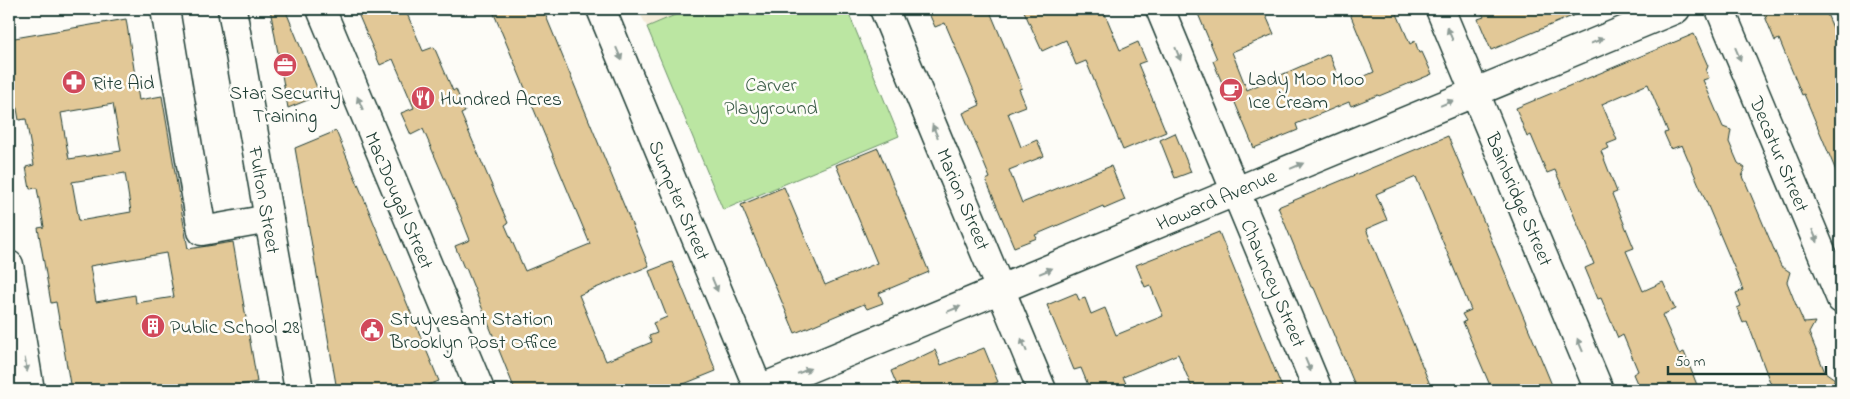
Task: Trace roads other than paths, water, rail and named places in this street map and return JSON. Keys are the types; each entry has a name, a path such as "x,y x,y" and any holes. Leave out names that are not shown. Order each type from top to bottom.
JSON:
{"street":[{"path":"165,9 202,230 268,220"},
{"name":"Fulton Street","path":"232,9 299,390"},
{"name":"MacDougal Street","path":"321,9 480,390"},
{"name":"Sumpter Street","path":"601,9 758,390"},
{"name":"Marion Street","path":"884,9 1042,390"},
{"name":"Chauncey Street","path":"1160,9 1318,390"},
{"name":"Bainbridge Street","path":"1440,9 1599,390"},
{"name":"Howard Avenue","path":"758,390 1676,9"},
{"name":"Decatur Street","path":"1720,9 1841,299"},
{"path":"9,265 30,390"}],"place":[{"name":"Star Security Training","path":"285,65"},
{"name":"Rite Aid","path":"74,82"},
{"name":"Lady Moo Moo Ice Cream","path":"1231,90"},
{"name":"Hundred Acres","path":"423,98"},
{"name":"Public School 28","path":"153,326"},
{"name":"Stuyvesant Station Brooklyn Post Office","path":"372,330"}],"park label":[{"name":"Carver Playground","path":"771,96"}]}
